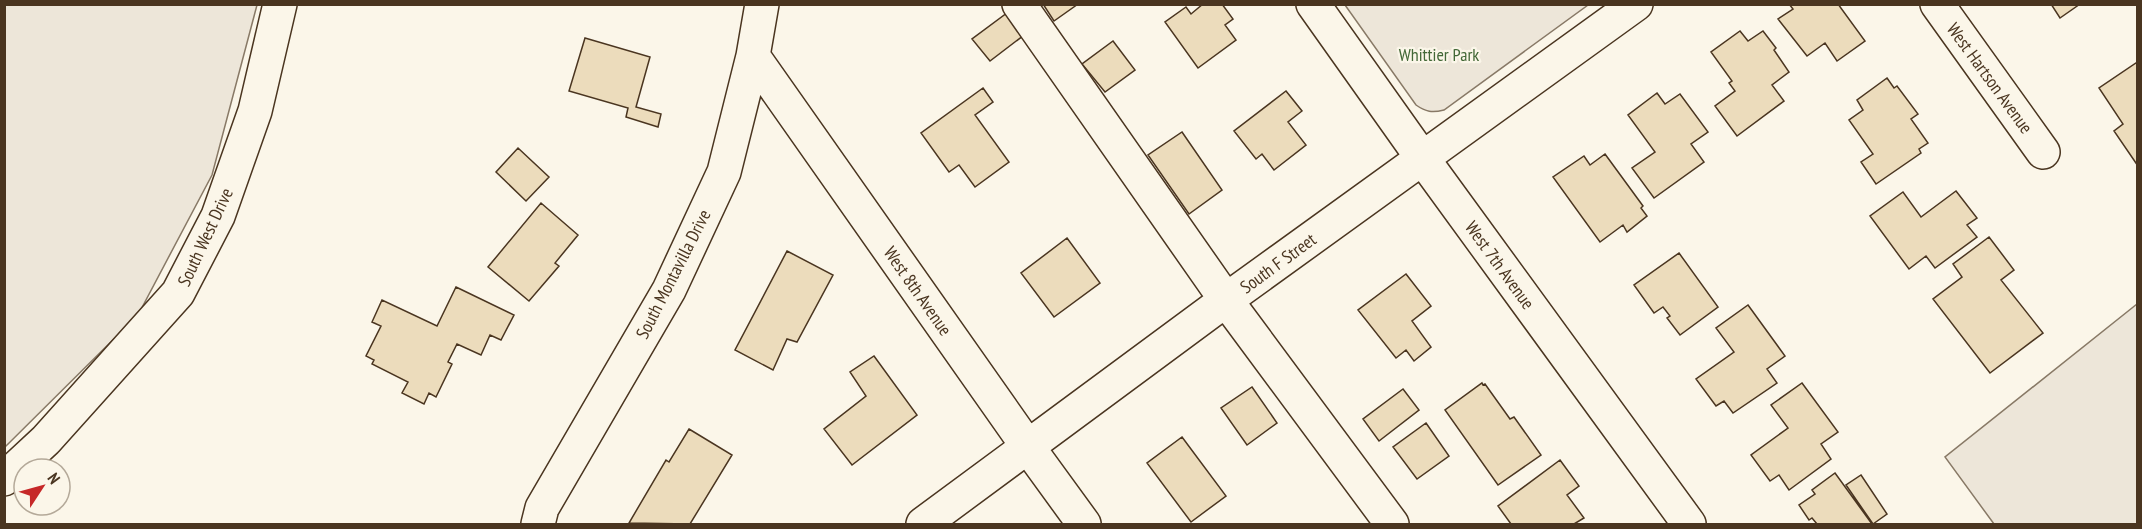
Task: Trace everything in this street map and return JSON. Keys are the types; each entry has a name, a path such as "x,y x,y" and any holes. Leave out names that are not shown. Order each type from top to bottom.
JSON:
{"street":[{"name":"South West Drive","path":"4,479 46,440 178,293 219,216 252,122 280,4"},
{"name":"South Montavilla Drive","path":"538,525 542,508 669,290 724,172 753,56 762,4"},
{"path":"1019,4 1226,300 1392,525"},
{"name":"West 7th Avenue","path":"1313,4 1689,525"},
{"name":"South F Street","path":"923,525 1226,300 1636,4"},
{"name":"West Hartson Avenue","path":"1937,4 2043,152"},
{"name":"West 8th Avenue","path":"753,56 1084,525"}],"green space":[{"path":"5,5 257,5 212,175 138,315 5,447"},
{"name":"Whittier Park","path":"1345,5 1588,5 1444,110 1433,112 1416,105"},
{"path":"2137,304 2137,524 1994,524 1945,457"}],"building":[{"path":"1043,4 1078,4 1054,21"},
{"path":"1203,4 1222,4 1233,19 1225,25 1236,40 1198,68 1165,22 1186,7 1191,14"},
{"path":"1789,4 1838,4 1865,41 1837,61 1825,43 1807,56 1778,19 1793,9"},
{"path":"2051,4 2080,4 2060,18"},
{"path":"1015,7 1032,29 990,61 972,39"},
{"path":"1740,31 1748,41 1763,31 1776,48 1774,50 1789,72 1772,85 1784,101 1737,136 1715,106 1735,91 1729,83 1732,81 1711,52"},
{"path":"585,38 650,57 636,107 661,114 658,127 626,117 628,108 569,91"},
{"path":"1113,41 1135,70 1105,92 1082,64"},
{"path":"2136,63 2138,65 2138,166 2114,131 2123,124 2099,88"},
{"path":"1887,78 1894,88 1897,86 1918,114 1911,119 1928,143 1919,149 1921,153 1876,184 1861,162 1873,154 1849,120 1863,110 1857,100"},
{"path":"983,88 993,102 975,115 1009,162 975,187 959,165 949,172 921,133"},
{"path":"1286,91 1302,111 1288,122 1306,145 1274,170 1262,154 1256,159 1234,131"},
{"path":"1657,93 1665,104 1680,94 1708,132 1691,144 1704,162 1654,198 1632,168 1655,152 1628,115"},
{"path":"1182,132 1222,190 1189,214 1148,155"},
{"path":"518,148 549,177 526,201 496,172"},
{"path":"1605,154 1643,206 1641,208 1647,216 1627,232 1623,225 1600,242 1553,177 1584,156 1590,165"},
{"path":"1956,191 1977,218 1967,225 1977,237 1935,268 1926,256 1909,269 1870,216 1903,192 1921,217"},
{"path":"541,203 578,235 555,263 559,266 529,301 488,267"},
{"path":"1989,237 2014,270 2001,280 2043,333 1990,373 1933,299 1962,277 1953,264"},
{"path":"1067,238 1100,283 1054,317 1021,273"},
{"path":"787,251 833,275 797,342 787,339 773,370 735,350"},
{"path":"1679,253 1718,307 1680,335 1667,318 1670,316 1663,307 1654,313 1634,285"},
{"path":"1406,274 1431,306 1412,321 1431,347 1414,361 1406,350 1396,358 1358,310"},
{"path":"456,287 514,315 501,340 490,335 481,355 457,344 448,362 452,364 436,397 429,393 424,404 402,393 408,382 372,364 374,360 366,356 381,326 372,322 382,300 437,326"},
{"path":"1748,305 1785,356 1767,369 1777,383 1733,413 1724,401 1716,406 1696,379 1734,352 1716,328"},
{"path":"874,356 917,415 852,465 824,429 866,396 850,372"},
{"path":"1482,383 1510,419 1514,417 1541,455 1498,485 1445,410"},
{"path":"1802,383 1838,432 1821,444 1831,459 1789,490 1779,475 1770,481 1751,455 1788,428 1771,405"},
{"path":"1252,387 1277,423 1247,445 1221,408"},
{"path":"1403,389 1419,410 1379,441 1363,419"},
{"path":"1426,423 1449,456 1417,479 1393,447"},
{"path":"689,429 732,455 690,524 629,523 666,460 669,462"},
{"path":"1182,437 1226,496 1191,522 1147,463"},
{"path":"1560,460 1579,486 1567,495 1584,518 1574,524 1511,524 1498,506"},
{"path":"1835,473 1872,524 1817,524 1812,518 1809,520 1799,505 1815,494 1812,490"},
{"path":"1861,475 1887,514 1873,524 1846,485"}]}
